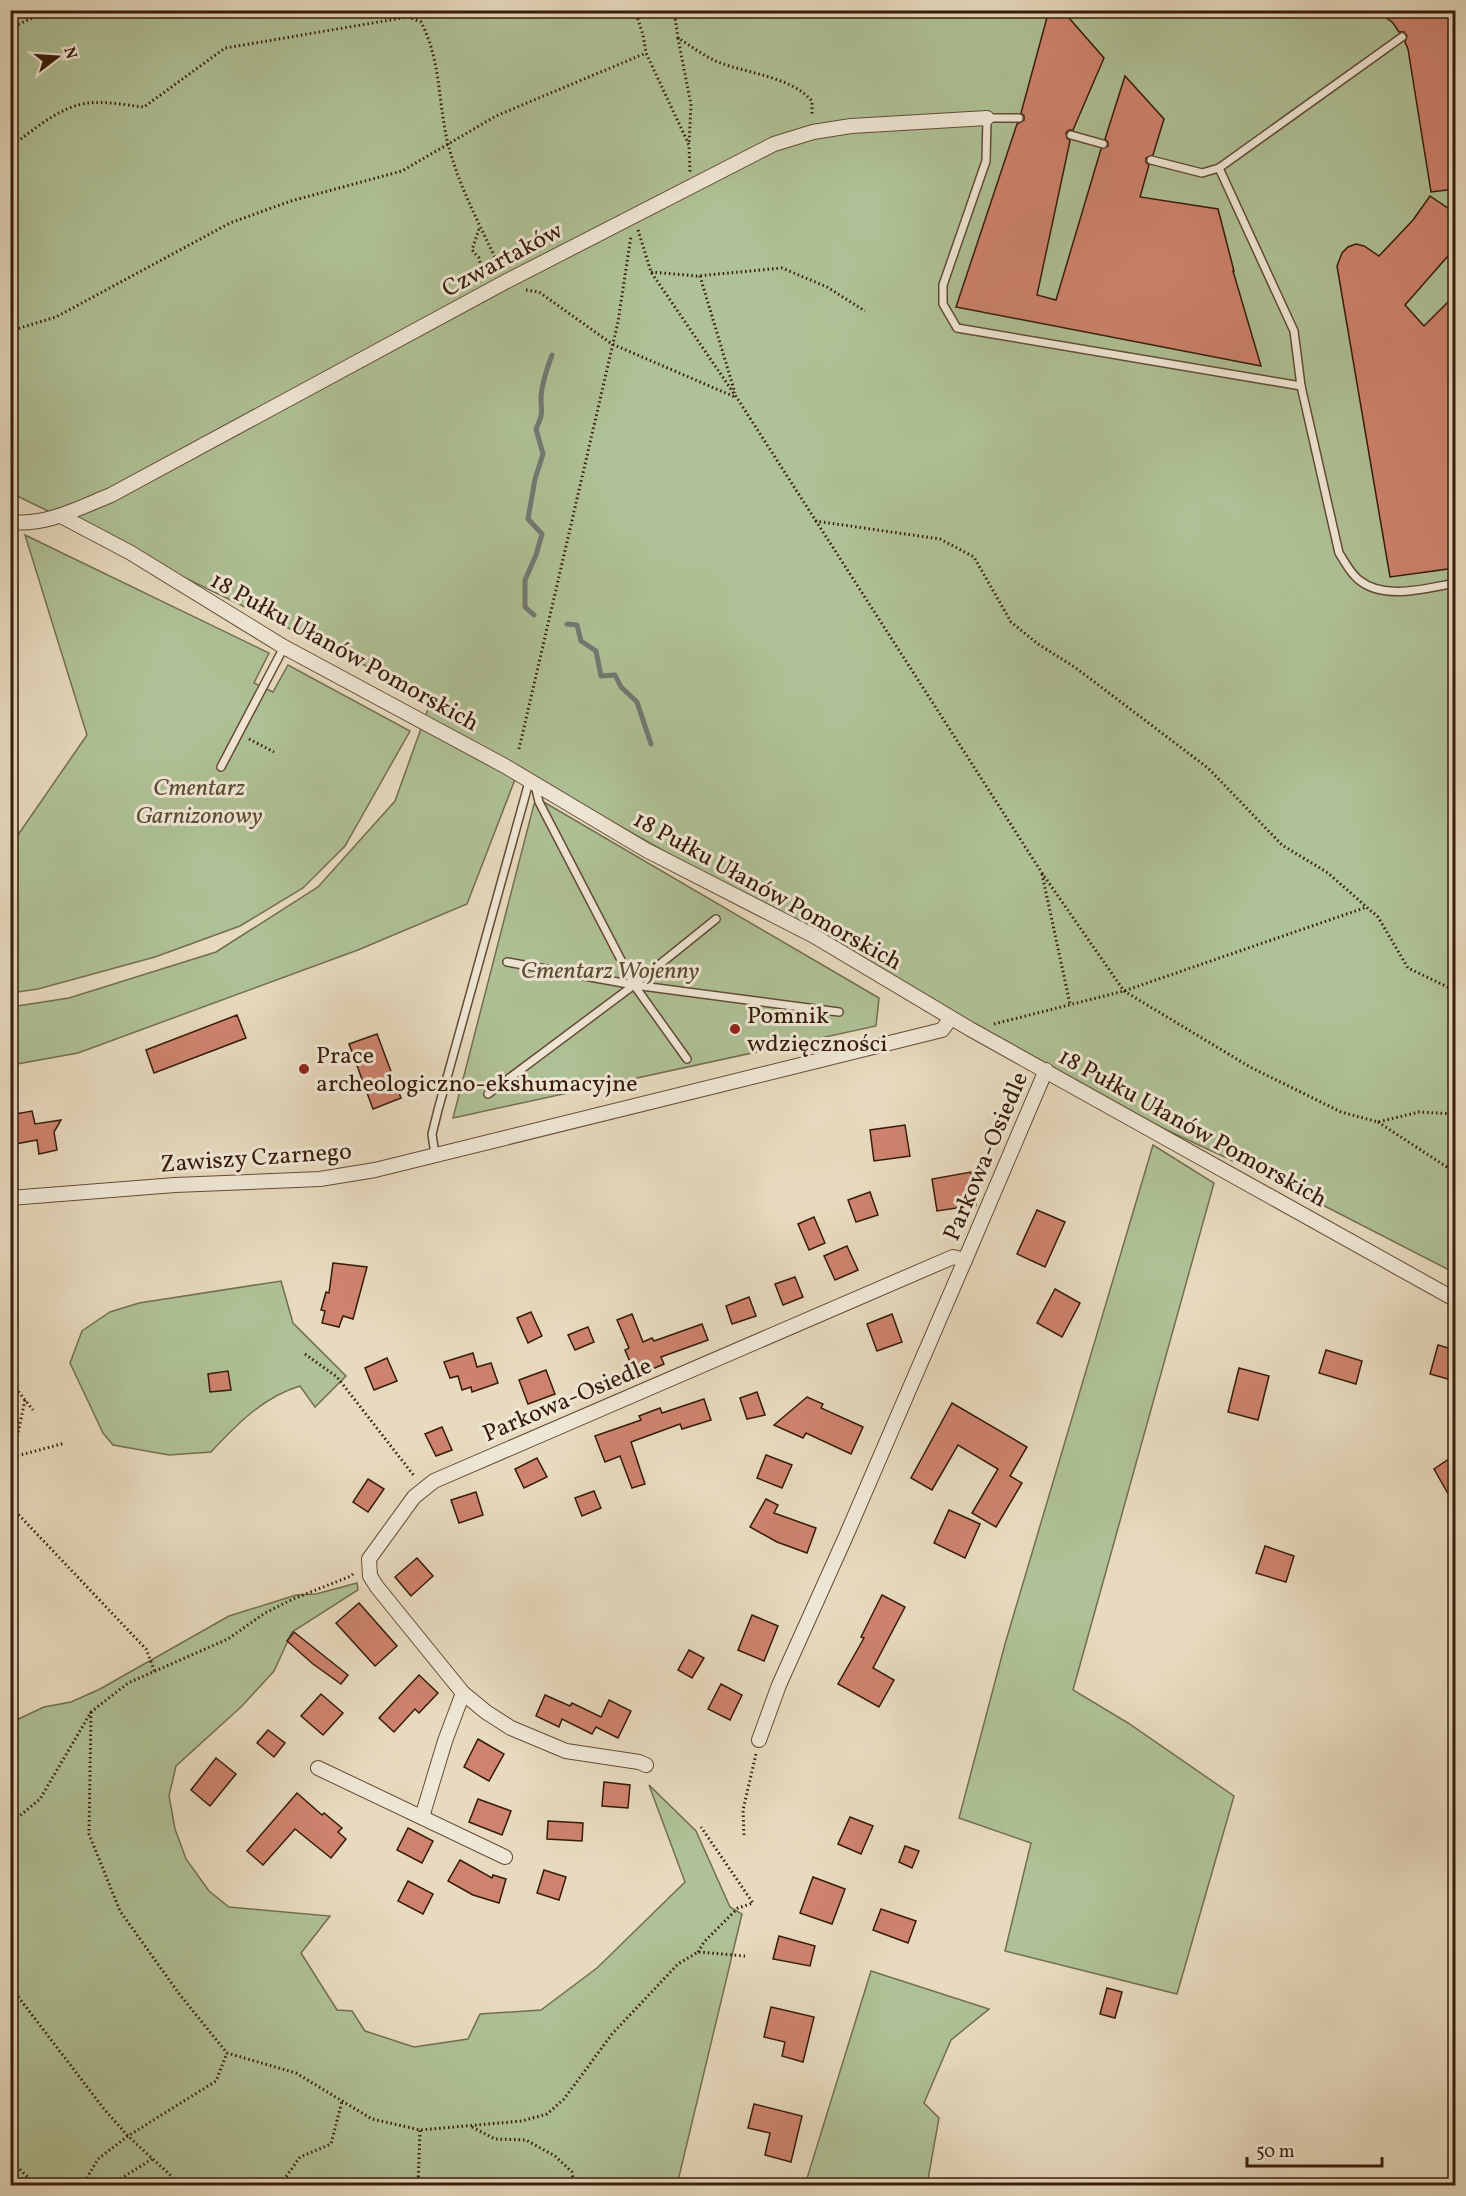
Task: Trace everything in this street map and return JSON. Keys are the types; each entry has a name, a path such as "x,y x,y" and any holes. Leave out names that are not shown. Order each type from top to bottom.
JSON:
{"street":[{"name":"Czwartaków","path":"10,522 22,523 62,516 111,495 507,281 774,144 813,132 851,126 987,118"},
{"name":"18 Pułku Ułanów Pomorskich","path":"62,516 131,553 284,647 418,718 646,850 814,936 970,1029 1455,1300"},
{"name":"Zawiszy Czarnego","path":"10,1198 175,1185 320,1179 375,1170 942,1030 951,1018"},
{"name":"Parkowa-Osiedle","path":"759,1740 778,1685 846,1536 1046,1070"},
{"name":"Parkowa-Osiedle","path":"369,1559 414,1497 424,1487 445,1476 953,1257 965,1260"},
{"path":"369,1559 370,1576 377,1587 463,1693 486,1712 538,1741 566,1750 646,1765"},
{"path":"422,1817 463,1693"},
{"path":"318,1768 505,1857"}],"lane":[{"path":"1151,160 1202,173 1219,168 1401,37"},
{"path":"1019,118 987,118 986,161 943,285 943,304 957,328 1301,386"},
{"path":"1071,135 1103,144"},
{"path":"1219,168 1294,332 1301,386 1339,553 1359,580 1374,588 1401,592 1455,583"},
{"path":"221,767 284,647"},
{"path":"532,783 539,802 634,985 687,1059"},
{"path":"435,1155 432,1134 438,1110 532,783"},
{"path":"488,1094 634,985 716,919"},
{"path":"507,962 634,985 839,1012"}],"path":[{"path":"10,28 50,10"},
{"path":"392,10 402,18"},
{"path":"10,147 58,113 79,105 100,102 144,107 225,48 440,10"},
{"path":"635,10 646,53 689,146"},
{"path":"674,10 692,105 689,146 691,160"},
{"path":"408,17 421,22 430,39 440,84 448,143 479,229 503,273"},
{"path":"678,38 717,61 804,91 812,101 813,132"},
{"path":"10,331 56,317 230,223 291,201 402,171 496,116 646,53"},
{"path":"519,750 618,322 632,229 637,226 651,272 736,398 1042,873 1124,991 1250,1067 1341,1112 1378,1122 1455,1173"},
{"path":"479,229 472,250 478,258 484,278"},
{"path":"651,272 700,276 782,268 826,287 865,310"},
{"path":"700,276 736,398"},
{"path":"521,289 531,283"},
{"path":"539,292 612,344 736,398"},
{"path":"815,521 940,539 974,557 1011,622 1208,768 1282,845 1329,873 1378,917 1408,968 1455,992"},
{"path":"239,734 274,752"},
{"path":"1042,873 1070,1004"},
{"path":"970,1029 1124,991 1367,907"},
{"path":"1378,1122 1419,1112 1455,1114"},
{"path":"305,1354 336,1377 424,1487"},
{"path":"10,1381 33,1410"},
{"path":"26,1400 13,1457 17,1513 146,1649 155,1672"},
{"path":"10,1427 22,1418"},
{"path":"13,1457 65,1443"},
{"path":"10,1824 40,1799 90,1712 128,1683 228,1639 265,1613 293,1599 351,1576 369,1559"},
{"path":"90,1712 89,1834 120,1911 180,1995 227,2053 296,2073 372,2119 420,2130 522,2121 547,2114 564,2099 612,2034 678,1964 698,1952 704,1942 738,1908 753,1903 701,1827"},
{"path":"744,1835 743,1810 759,1740"},
{"path":"698,1952 745,1956"},
{"path":"10,1986 104,2109 128,2136 181,2184 281,2184 300,2157 331,2144 342,2101"},
{"path":"82,2186 98,2159 128,2136 216,2081 227,2053"},
{"path":"471,2126 495,2139 526,2140 555,2156 572,2172 574,2186"},
{"path":"418,2186 420,2130"},
{"path":"109,2186 152,2159"},
{"path":"10,2160 37,2186"}],"green space":[{"path":"11,11 1455,11 1455,1273 1272,1179 1160,1127 910,991 850,949 710,877 519,769 467,904 358,950 78,1053 11,1065 11,1007 69,998 216,952 318,887 395,801 432,698 11,493"},
{"name":"Cmentarz Garnizonowy","path":"25,535 269,653 254,683 273,692 288,665 410,731 345,846 303,888 240,926 155,957 38,989 11,993 11,845 87,735"},
{"name":"Cmentarz Wojenny","path":"542,801 879,998 876,1026 453,1118 534,804"},
{"path":"1153,1145 1214,1183 1073,1690 1128,1723 1234,1796 1177,1994 1005,1951 1031,1843 959,1818 1005,1644"},
{"path":"281,1281 293,1323 346,1376 315,1407 300,1386 287,1391 251,1413 211,1452 169,1455 113,1445 103,1433 70,1363 82,1331 110,1312 139,1303"},
{"path":"357,1583 358,1590 292,1632 274,1671 242,1706 176,1766 169,1796 175,1829 186,1859 209,1891 229,1907 330,1916 301,1953 337,2010 352,2011 365,2031 414,2047 468,2039 480,2014 541,2010 597,1968 685,1882 649,1785 696,1831 730,1907 742,1914 677,2185 11,2185 10,1723 44,1707 71,1702 100,1689 229,1616 296,1595 316,1594"},
{"path":"871,1971 989,2009 951,2040 924,2103 939,2118 927,2185 805,2185"}],"building":[{"path":"1049,10 1062,10 1104,58 1073,130 1066,133 1070,141 1037,295 1056,300 1101,149 1108,146 1105,139 1125,76 1164,119 1153,155 1146,158 1149,165 1140,197 1218,209 1233,271 1261,366 956,307 1017,124 1024,120 1021,113"},
{"path":"1376,10 1455,10 1455,189 1431,192 1405,42 1407,36 1404,32 1399,32 1393,23"},
{"path":"1430,196 1455,213 1455,248 1405,305 1424,326 1455,295 1455,568 1390,577 1337,266 1342,253 1348,247 1356,244 1364,246 1379,256 1413,220"},
{"path":"237,1015 246,1038 154,1073 146,1050"},
{"path":"377,1034 401,1098 373,1109 349,1044"},
{"path":"32,1111 35,1124 61,1120 54,1132 57,1150 39,1154 37,1140 10,1145 10,1115"},
{"path":"905,1125 910,1156 874,1161 870,1130"},
{"path":"971,1172 976,1205 937,1211 932,1179"},
{"path":"870,1192 878,1215 856,1222 848,1200"},
{"path":"1037,1210 1065,1222 1045,1267 1017,1254"},
{"path":"814,1217 825,1243 809,1250 798,1224"},
{"path":"847,1246 858,1270 835,1280 824,1256"},
{"path":"333,1263 367,1267 353,1319 343,1316 339,1327 322,1323 325,1311 321,1310 326,1292 329,1293"},
{"path":"795,1277 803,1297 783,1305 775,1284"},
{"path":"1055,1289 1080,1303 1062,1337 1037,1323"},
{"path":"749,1297 756,1316 732,1324 726,1306"},
{"path":"531,1312 542,1336 528,1343 517,1318"},
{"path":"632,1314 643,1342 652,1338 654,1341 702,1324 708,1340 661,1357 664,1364 636,1376 625,1350 629,1348 617,1320"},
{"path":"892,1314 902,1342 877,1351 867,1324"},
{"path":"588,1327 594,1342 575,1350 568,1335"},
{"path":"1438,1345 1455,1350 1455,1381 1430,1374"},
{"path":"1326,1350 1362,1361 1356,1384 1319,1373"},
{"path":"473,1353 477,1367 491,1363 498,1383 472,1392 471,1387 462,1390 458,1376 450,1378 444,1362"},
{"path":"387,1358 397,1381 374,1390 365,1368"},
{"path":"1239,1368 1269,1376 1258,1420 1228,1412"},
{"path":"546,1370 555,1394 528,1404 519,1380"},
{"path":"228,1371 231,1390 210,1392 208,1374"},
{"path":"757,1392 765,1415 747,1419 740,1398"},
{"path":"807,1397 823,1404 821,1408 863,1427 851,1454 806,1433 803,1438 774,1425"},
{"path":"704,1399 711,1420 682,1429 680,1424 631,1442 645,1484 632,1488 620,1456 605,1462 595,1436 641,1420 639,1416 660,1408 662,1413"},
{"path":"952,1403 1027,1447 1010,1476 1022,1483 996,1527 972,1513 998,1469 958,1445 932,1490 911,1478"},
{"path":"442,1427 452,1450 436,1456 425,1434"},
{"path":"766,1455 792,1465 782,1488 757,1478"},
{"path":"1455,1455 1455,1506 1434,1469"},
{"path":"537,1458 547,1477 524,1488 515,1469"},
{"path":"368,1479 384,1489 368,1512 353,1502"},
{"path":"594,1491 601,1508 582,1516 575,1498"},
{"path":"476,1492 483,1515 459,1523 451,1500"},
{"path":"766,1499 778,1505 774,1513 816,1528 807,1553 777,1542 750,1527"},
{"path":"949,1510 980,1524 965,1558 934,1543"},
{"path":"1265,1546 1294,1556 1286,1582 1256,1573"},
{"path":"417,1558 433,1576 411,1596 395,1577"},
{"path":"882,1595 905,1607 873,1668 894,1680 879,1707 838,1684 864,1638 861,1637"},
{"path":"359,1603 397,1646 375,1666 336,1623"},
{"path":"752,1615 778,1626 764,1661 738,1650"},
{"path":"294,1632 348,1675 341,1684 287,1641"},
{"path":"689,1650 704,1658 692,1678 678,1670"},
{"path":"419,1675 438,1693 419,1713 415,1709 394,1732 379,1718"},
{"path":"721,1684 742,1695 730,1720 708,1709"},
{"path":"321,1694 343,1713 323,1735 301,1716"},
{"path":"545,1695 570,1706 572,1703 601,1717 609,1700 631,1711 618,1738 596,1727 592,1734 562,1719 559,1727 536,1716"},
{"path":"268,1730 285,1743 274,1757 257,1743"},
{"path":"478,1739 504,1754 489,1781 464,1767"},
{"path":"216,1758 236,1774 210,1806 191,1790"},
{"path":"604,1782 630,1785 628,1808 602,1806"},
{"path":"297,1793 322,1815 324,1813 342,1828 338,1832 346,1839 331,1858 295,1829 263,1865 247,1851"},
{"path":"478,1799 511,1811 502,1835 469,1822"},
{"path":"850,1817 873,1826 861,1854 838,1844"},
{"path":"548,1821 583,1823 582,1841 547,1839"},
{"path":"408,1828 433,1841 422,1863 397,1850"},
{"path":"905,1846 919,1851 912,1868 899,1862"},
{"path":"460,1860 492,1878 493,1875 506,1879 499,1903 473,1895 448,1881"},
{"path":"544,1870 566,1877 559,1900 537,1893"},
{"path":"813,1877 845,1889 832,1924 800,1913"},
{"path":"408,1881 433,1894 423,1914 398,1901"},
{"path":"881,1909 916,1921 908,1943 873,1930"},
{"path":"779,1936 815,1946 810,1966 773,1959"},
{"path":"1107,1988 1122,1992 1115,2018 1100,2014"},
{"path":"771,2007 814,2017 803,2062 782,2056 785,2042 764,2037"},
{"path":"754,2104 802,2116 791,2162 765,2155 770,2133 748,2128"}],"waterway":[{"path":"534,615 525,607 525,580 542,534 528,519 535,479 543,454 536,429 541,416 544,381 552,355"},
{"path":"567,624 577,625 581,641 596,651 601,676 615,675 621,687 637,702 651,744"}],"place":[{"name":"Pomnik wdzięczności","path":"735,1029"},
{"name":"Prace archeologiczno-ekshumacyjne","path":"304,1069"}]}
